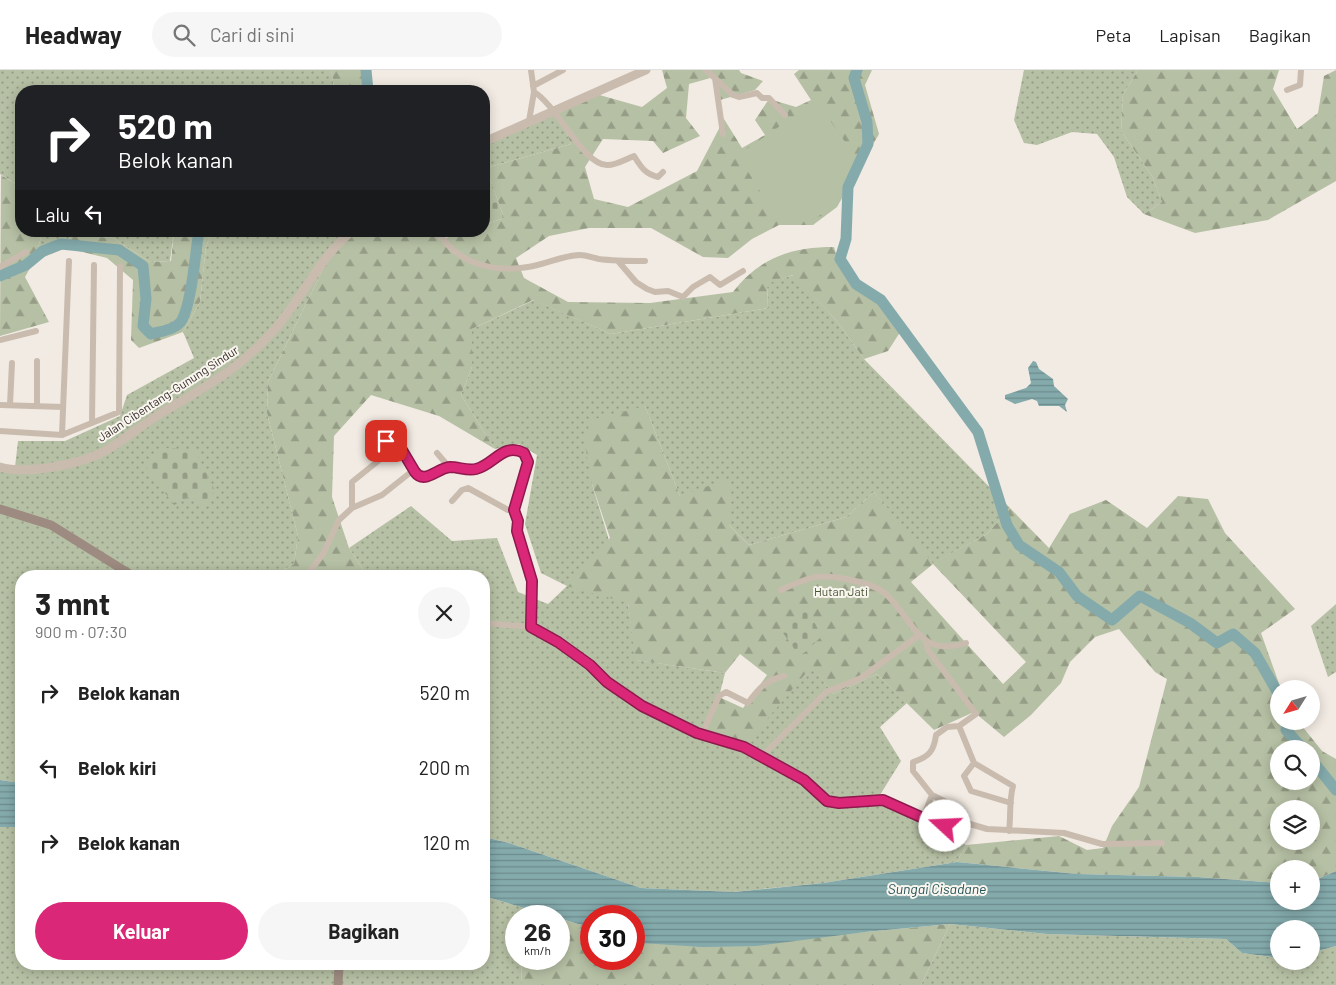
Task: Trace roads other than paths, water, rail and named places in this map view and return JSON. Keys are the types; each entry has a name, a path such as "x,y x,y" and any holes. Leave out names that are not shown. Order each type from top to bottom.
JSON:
{"main road":[{"path":"0,509 31,517 51,525 94,554 122,570"},
{"path":"338,985 339,970"}],"street":[{"path":"529,121 533,89 531,70"},
{"path":"533,89 563,70"},
{"path":"490,139 646,70"},
{"path":"706,70 733,95 757,93 762,98 769,98 785,115"},
{"path":"1287,90 1300,85 1301,70"},
{"path":"715,78 723,134"},
{"path":"533,89 555,110 582,149 598,163 611,165 634,156 642,169 650,175 658,177 663,172"},
{"name":"Jalan Cibentang–Gunung Sindur","path":"0,467 30,470 85,459 106,451 160,414 231,372 249,357 276,328 338,244 346,237"},
{"path":"442,237 452,250 478,265 499,268 526,268 580,255 618,262 645,261"},
{"path":"0,267 26,252"},
{"path":"62,435 69,261"},
{"path":"618,262 636,282 647,289 656,292 668,291 683,297 693,287 710,277 720,285 743,271"},
{"path":"92,423 94,266"},
{"path":"0,431 62,435 118,412 120,266"},
{"path":"0,340 36,331"},
{"path":"37,406 38,361"},
{"path":"10,405 12,363"},
{"path":"0,405 63,407"},
{"path":"352,508 352,482 383,458 386,441 390,439 396,440 401,446 419,477 424,478 449,467"},
{"path":"437,453 449,467 461,470 476,469 486,465 500,453 514,449 524,453 528,462 514,510 518,521 517,531 532,581 531,627"},
{"path":"311,570 324,554 339,520 352,508 382,495 411,472 415,472"},
{"path":"452,501 462,490 468,488 508,510 514,510"},
{"path":"781,590 804,579 828,574 874,585 887,595 918,636 926,641 945,647 966,643"},
{"path":"490,624 531,627 558,642 590,665 607,682 642,706 702,734 744,747 804,780 827,801 839,803 883,800 945,826 960,821 987,829 1064,833 1102,844 1162,843"},
{"path":"761,757 826,692 861,678 918,636"},
{"path":"926,641 928,650 976,714 959,726 947,727 936,735 934,748 926,758 913,762 913,771 932,795 946,802 948,806 945,826"},
{"path":"702,734 719,696 726,692 748,703 759,687 774,678 784,676"},
{"path":"959,726 974,762 1013,786 1010,802 1009,831"},
{"path":"974,762 964,776 971,792 1010,802"},
{"path":"924,818 932,795"}],"water":[{"path":"1033,361 1036,362 1039,369 1053,379 1054,386 1068,399 1065,405 1067,412 1059,406 1039,406 1037,401 1032,399 1015,404 1005,399 1005,395 1026,388 1031,383 1028,368"},
{"path":"0,780 15,782 15,827 0,827"},
{"name":"Sungai Cisadane","path":"490,838 509,843 641,888 734,892 823,883 957,862 1077,874 1198,877 1270,882 1270,910 1320,910 1320,878 1336,871 1336,946 1320,950 1320,920 1270,920 1270,957 1242,953 1226,939 1047,934 950,924 865,932 757,946 702,947 645,943 645,905 580,905 580,925 570,921 570,905 514,905 490,898"}],"waterway":[{"path":"366,70 367,85"},
{"path":"857,70 854,78 867,122 868,144 848,187 846,239 840,259 856,284 881,300 978,432 1007,525 1019,545 1059,572 1077,596 1112,620 1140,596 1190,623 1217,643 1233,634 1255,653 1270,680"},
{"path":"0,276 26,265 43,251 61,244 119,250 143,266 146,299 143,326 151,334 172,328 182,320 191,290 198,237"},
{"path":"1286,730 1295,740"},
{"path":"1320,770 1336,790"}],"park label":[{"name":"Hutan Jati","path":"841,592"}]}
